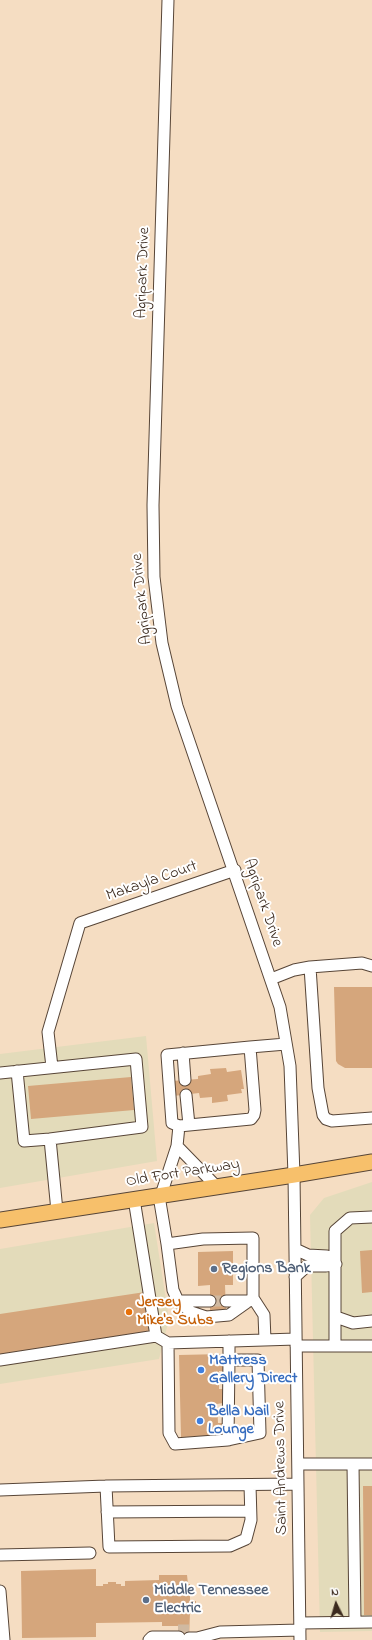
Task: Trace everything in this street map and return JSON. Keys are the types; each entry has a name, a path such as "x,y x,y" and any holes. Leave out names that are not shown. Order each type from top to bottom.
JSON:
{"main road":[{"name":"Old Fort Parkway","path":"0,1220 372,1162"}],"street":[{"name":"Agripark Drive","path":"168,0 153,505 154,577 162,643 177,706 235,870 280,1007 290,1066 294,1175"},
{"name":"Makayla Court","path":"52,1068 48,1032 80,923 235,870"},
{"path":"271,979 294,970 310,967 362,963 372,966"},
{"path":"310,967 318,1088 323,1115 326,1119 332,1121 372,1118"},
{"path":"250,1047 255,1110 251,1119 184,1125 172,1123 167,1055 183,1053 250,1047 286,1044"},
{"path":"183,1053 185,1080"},
{"path":"0,1073 17,1071 52,1068 136,1059 142,1127 24,1141 17,1071"},
{"path":"186,1094 184,1125 160,1196 173,1290 178,1301 191,1312 206,1317 229,1314 251,1299"},
{"path":"50,1139 57,1211"},
{"path":"177,1146 218,1187"},
{"name":"Saint Andrews Drive","path":"294,1175 300,1631"},
{"path":"134,1199 156,1336"},
{"path":"335,1346 335,1231 350,1218 372,1217"},
{"path":"167,1244 203,1240 253,1238 251,1299 264,1315 265,1340"},
{"path":"295,1249 308,1255 327,1256 336,1264"},
{"path":"295,1277 307,1266 326,1266 336,1264"},
{"path":"226,1301 251,1299"},
{"path":"178,1301 210,1301"},
{"path":"336,1318 353,1323 372,1321"},
{"path":"0,1360 156,1336 168,1343 265,1340 335,1346 372,1346"},
{"path":"228,1440 229,1341"},
{"path":"168,1343 170,1433 175,1444 228,1440 260,1433 258,1360 229,1360"},
{"path":"298,1464 372,1464"},
{"path":"353,1464 355,1622"},
{"path":"0,1490 106,1486 298,1484"},
{"path":"106,1486 109,1547 230,1546 246,1539 251,1520 250,1485"},
{"path":"108,1512 250,1510"},
{"path":"0,1555 90,1553"},
{"path":"0,1591 4,1640"},
{"path":"151,1639 216,1632 300,1631 355,1622 372,1622"}],"shaded area":[{"path":"146,1036 157,1161 0,1188 0,1054"},
{"path":"372,1182 372,1631 320,1632 310,1215 324,1198"},
{"path":"154,1223 169,1319 159,1359 0,1384 0,1249"}],"building":[{"path":"334,987 372,987 372,1068 345,1068 336,1061"},
{"path":"226,1068 227,1072 241,1070 244,1089 241,1089 242,1093 227,1095 228,1101 212,1103 212,1097 200,1098 199,1093 173,1096 172,1081 198,1079 198,1076 211,1074 210,1069"},
{"path":"131,1077 134,1110 31,1119 28,1086"},
{"path":"372,1250 372,1292 362,1293 360,1251"},
{"path":"233,1251 233,1285 225,1285 226,1312 210,1313 210,1285 198,1286 198,1252"},
{"path":"145,1292 151,1331 0,1355 0,1314"},
{"path":"223,1354 224,1371 219,1371 219,1389 223,1389 223,1403 217,1404 218,1423 222,1423 223,1436 181,1437 179,1355"},
{"path":"363,1486 372,1486 372,1615 364,1615"},
{"path":"96,1569 96,1586 103,1586 103,1584 108,1584 108,1582 116,1582 116,1584 125,1586 125,1581 159,1580 159,1575 187,1575 188,1584 190,1584 190,1601 196,1601 196,1612 190,1612 189,1640 179,1640 178,1626 162,1626 162,1622 96,1623 96,1637 22,1638 21,1571"}],"tunnel":[{"path":"210,1301 226,1301"},
{"path":"178,1630 189,1630"}],"place":[{"name":"Regions Bank","path":"214,1269"},
{"name":"Jersey Mike's Subs","path":"129,1312"},
{"name":"Mattress Gallery Direct","path":"201,1370"},
{"name":"Bella Nail Lounge","path":"200,1421"},
{"name":"Middle Tennessee Electric","path":"146,1600"}]}
